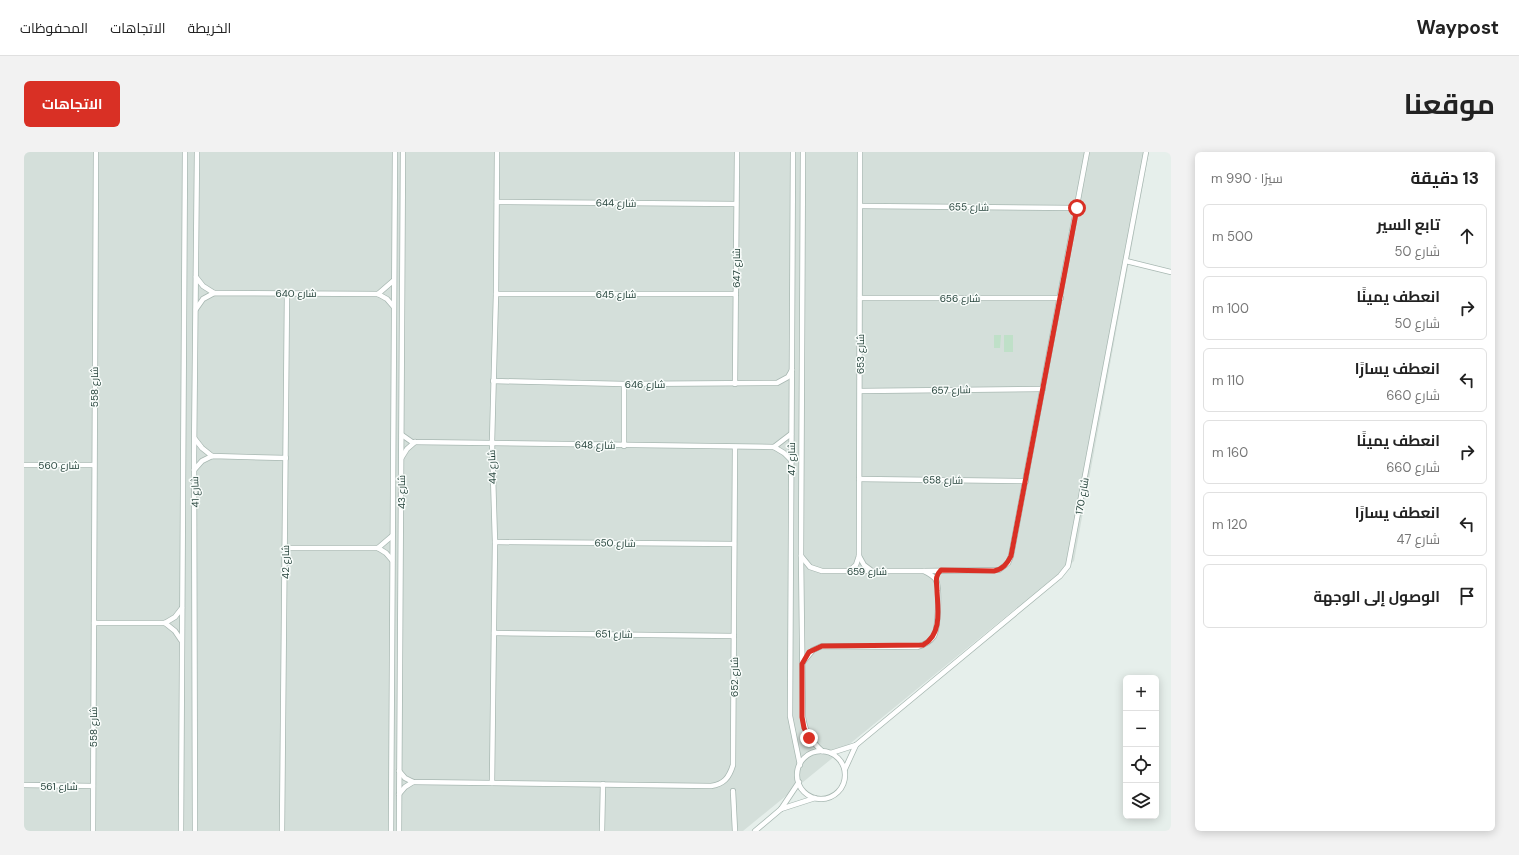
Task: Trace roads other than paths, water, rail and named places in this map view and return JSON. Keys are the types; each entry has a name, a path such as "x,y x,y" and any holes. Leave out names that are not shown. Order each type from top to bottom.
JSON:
{"street":[{"name":"شارع 558","path":"93,831 96,152"},
{"name":"شارع 41","path":"181,831 185,152"},
{"name":"شارع 41","path":"195,831 194,438 197,152"},
{"name":"شارع 43","path":"391,831 393,281 395,152"},
{"name":"شارع 43","path":"398,831 403,152"},
{"name":"شارع 44","path":"492,783 495,542 492,442 496,294 497,152"},
{"name":"شارع 647","path":"735,384 736,152"},
{"name":"شارع 47","path":"793,152 790,716 800,764"},
{"name":"شارع 47","path":"803,152 801,555 802,717 804,728 809,738 822,751"},
{"name":"شارع 653","path":"859,556 860,152"},
{"name":"شارع 659","path":"801,555 806,562 816,570 994,571 1004,567 1011,556 1061,298 1087,152"},
{"name":"شارع 170","path":"844,770 856,746 1060,576 1068,566 1146,152"},
{"name":"شارع 644","path":"497,202 736,204"},
{"name":"شارع 655","path":"861,206 1077,208"},
{"path":"1126,261 1171,272"},
{"path":"195,310 203,299 214,293 204,286 196,276"},
{"path":"393,281 378,294 387,299 393,306"},
{"name":"شارع 640","path":"214,293 378,294"},
{"name":"شارع 42","path":"282,831 287,293"},
{"name":"شارع 645","path":"496,294 736,294"},
{"name":"شارع 656","path":"860,298 1061,298"},
{"name":"شارع 646","path":"493,381 624,384 777,383 788,377 792,370"},
{"path":"624,384 624,446"},
{"name":"شارع 657","path":"860,391 1043,389"},
{"path":"791,434 774,447 784,453 792,461"},
{"name":"شارع 648","path":"402,435 408,440 415,442 774,447"},
{"path":"194,438 202,448 212,456"},
{"path":"401,457 407,448 415,442"},
{"name":"شارع 652","path":"413,782 711,786 725,782 731,774 733,765 735,447"},
{"path":"194,470 202,461 212,456 286,458"},
{"name":"شارع 560","path":"24,465 94,464"},
{"name":"شارع 658","path":"859,479 1026,481"},
{"path":"378,548 392,535"},
{"name":"شارع 650","path":"495,542 734,544"},
{"path":"285,548 378,548 386,552 392,560"},
{"path":"859,556 864,565 872,571"},
{"path":"849,571 856,565 859,556"},
{"path":"802,664 809,652 822,646 916,647 929,642 937,629 938,590 936,580 937,575 941,570"},
{"path":"924,571 936,580"},
{"path":"94,622 165,622 175,616 182,608"},
{"path":"165,622 175,630 182,641"},
{"name":"شارع 651","path":"494,633 734,636"},
{"name":"شارع 170","path":"831,753 856,746"},
{"path":"781,809 815,798 827,798 838,792 844,782 844,770 842,763 831,753 822,751 811,753 800,764 798,770 799,782 805,792 815,798"},
{"path":"399,771 405,778 413,782"},
{"path":"398,794 413,782"},
{"path":"755,831 781,809 799,782"},
{"path":"602,831 603,784"},
{"name":"شارع 561","path":"24,786 93,786"},
{"path":"733,791 735,831"}]}
